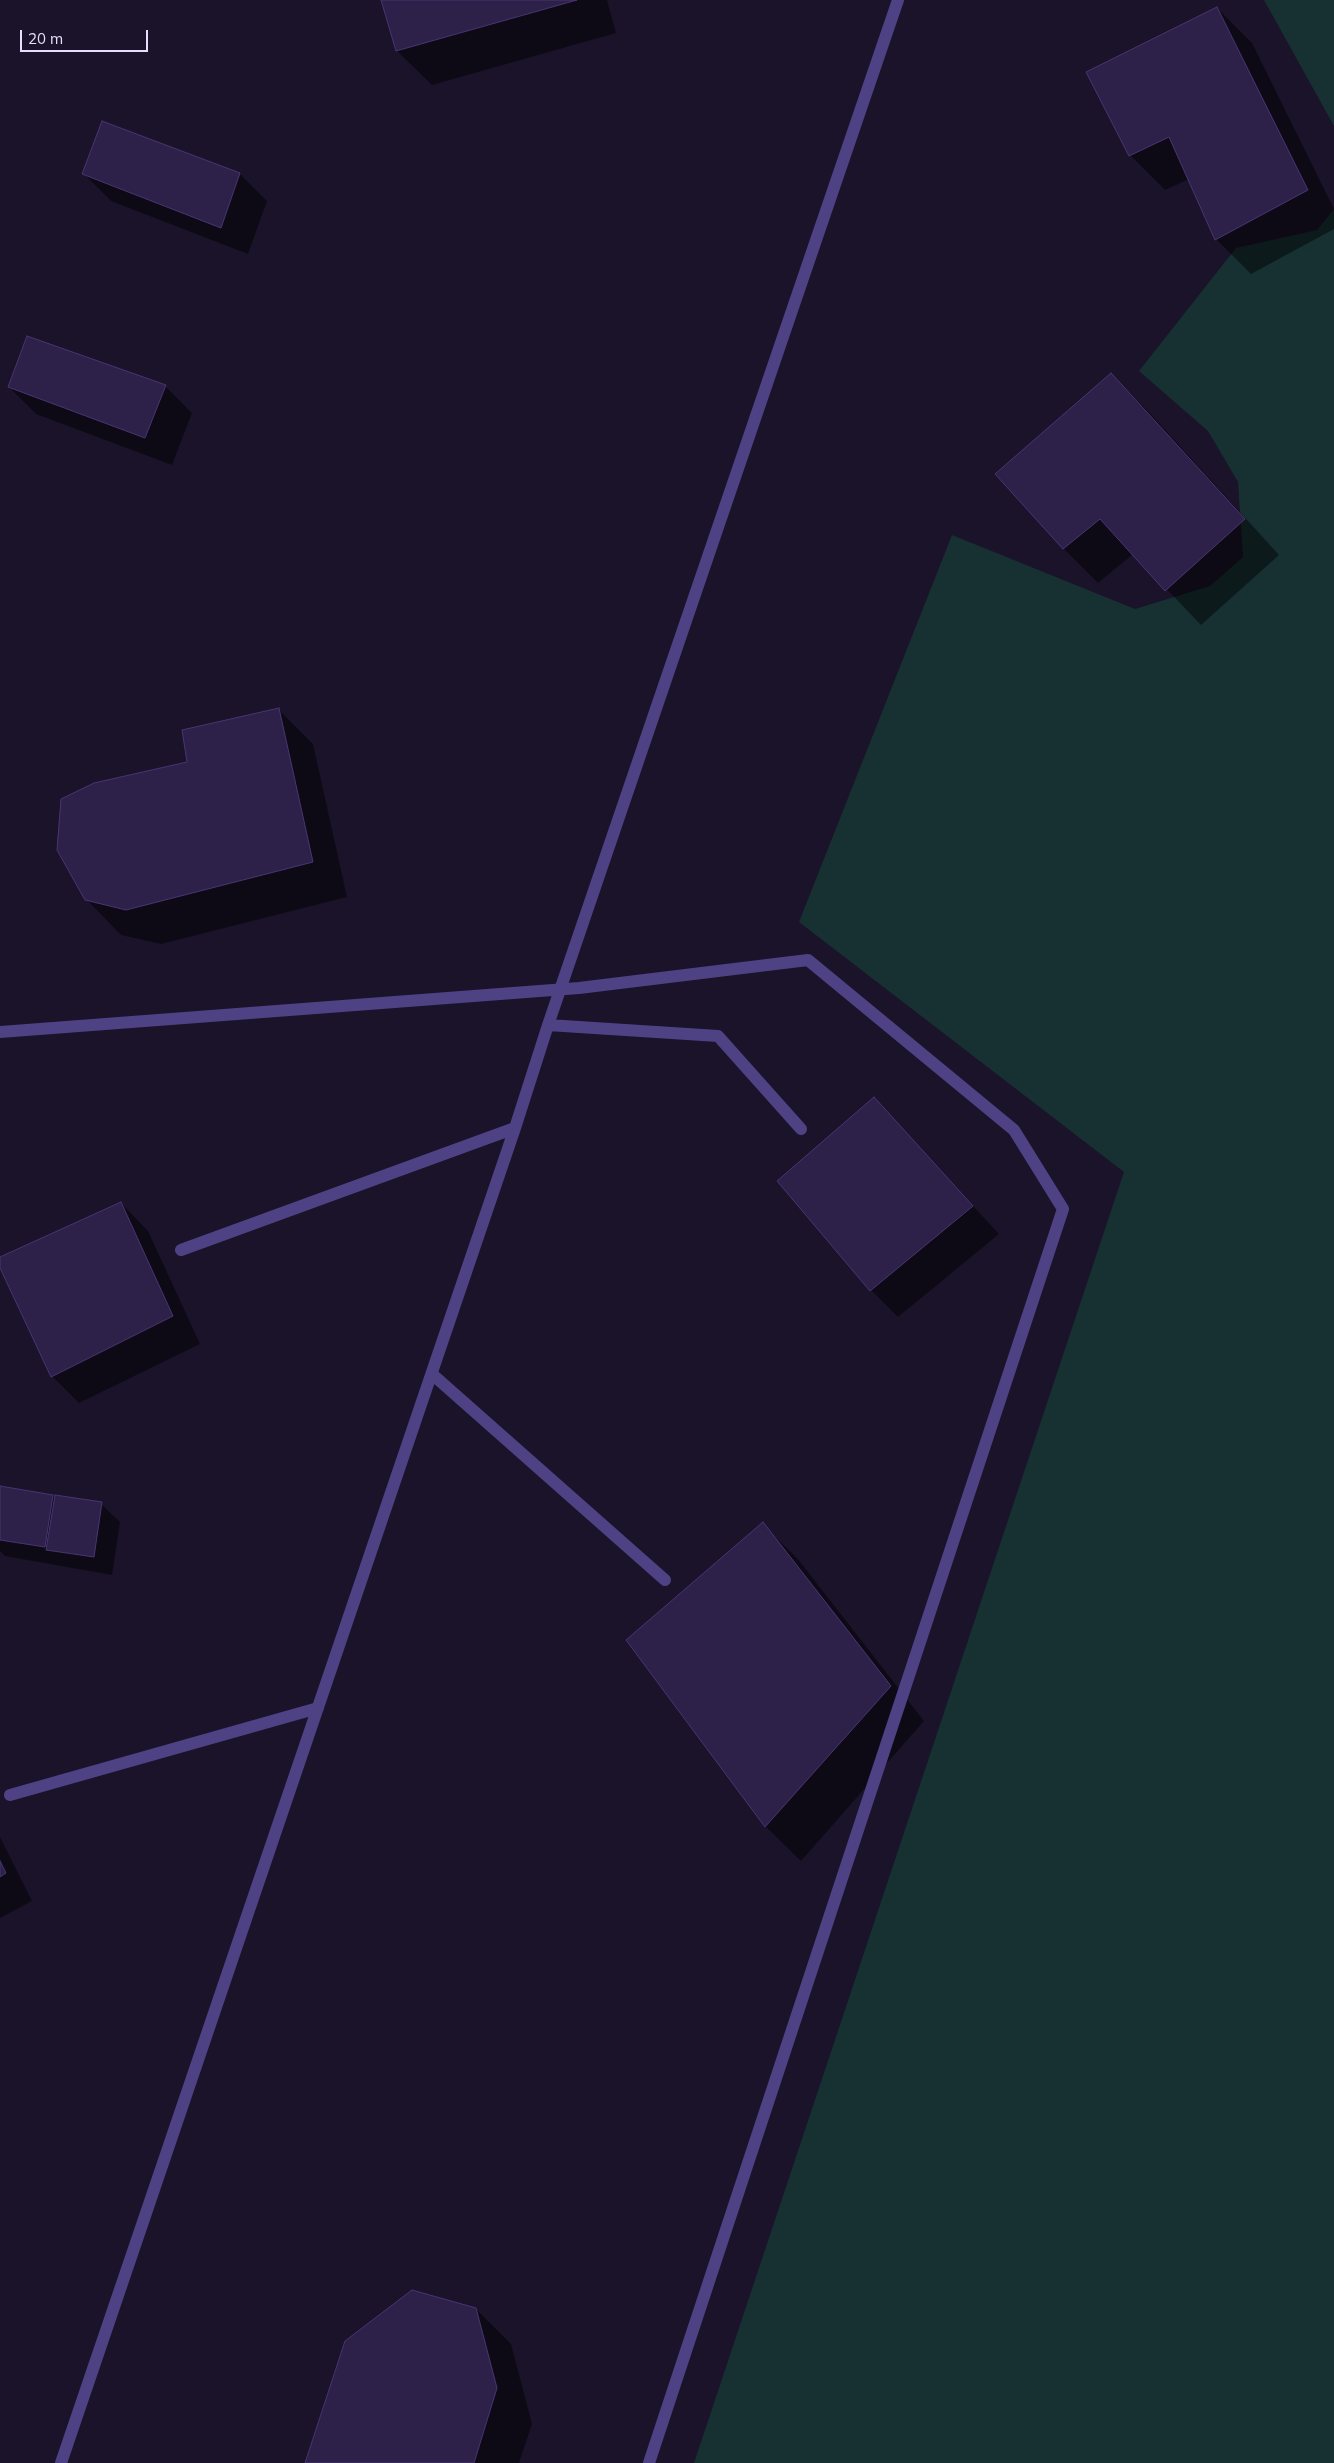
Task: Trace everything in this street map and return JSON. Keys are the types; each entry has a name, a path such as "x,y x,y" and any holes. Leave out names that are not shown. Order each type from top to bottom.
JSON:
{"lane":[{"path":"61,2463 432,1374 560,989 898,0"},
{"path":"0,1032 560,989 808,960 1014,1130 1063,1209 649,2463"},
{"path":"548,1025 718,1036 801,1129"},
{"path":"181,1250 515,1128"},
{"path":"432,1374 665,1580"},
{"path":"10,1796 318,1708"}],"green space":[{"path":"1264,0 1334,0 1334,126"},
{"path":"1334,209 1334,2463 694,2463 1124,1172 799,922 952,535 1135,609 1210,586 1243,557 1238,482 1208,431 1139,371 1236,248 1317,230"}],"building":[{"path":"381,0 577,0 396,51"},
{"path":"1217,7 1308,190 1215,240 1169,137 1129,156 1086,72"},
{"path":"102,121 240,173 221,228 82,174"},
{"path":"27,336 166,385 145,438 8,387"},
{"path":"1111,373 1245,519 1165,591 1100,519 1063,549 995,474"},
{"path":"279,708 313,862 126,910 85,900 57,850 61,799 94,783 187,762 182,730"},
{"path":"874,1097 973,1206 870,1291 777,1181"},
{"path":"121,1202 173,1316 51,1377 0,1268 0,1257"},
{"path":"0,1486 53,1495 45,1547 0,1540"},
{"path":"55,1495 102,1502 94,1557 46,1550"},
{"path":"763,1522 891,1686 765,1827 626,1640"},
{"path":"0,1861 6,1873 0,1877"},
{"path":"412,2290 476,2308 497,2388 474,2463 305,2463 345,2341"}]}
